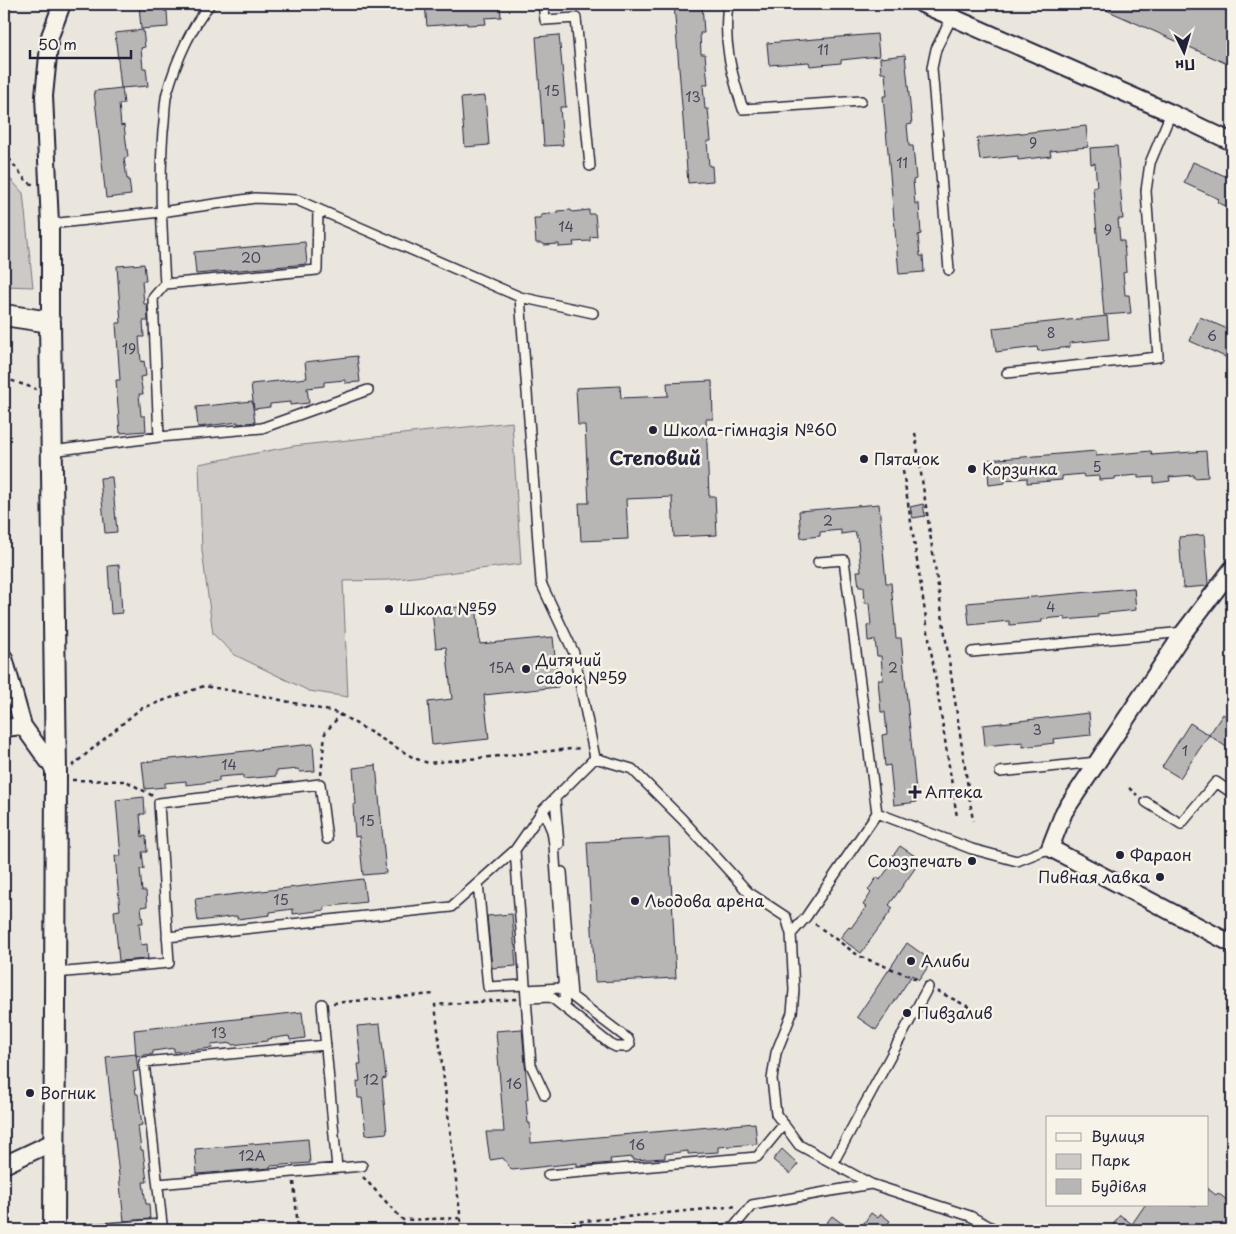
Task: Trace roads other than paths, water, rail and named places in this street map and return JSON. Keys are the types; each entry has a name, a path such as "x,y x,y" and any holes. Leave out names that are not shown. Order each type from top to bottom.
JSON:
{"street":[{"path":"54,1230 56,776 50,224 44,96 50,36 62,4"},
{"path":"922,4 1171,113 1232,142"},
{"path":"4,315 50,322"},
{"path":"1232,569 1184,632 1064,812 1050,848 1232,944"},
{"path":"4,658 23,726 56,776"},
{"path":"4,728 23,726"},
{"path":"4,1164 53,1142"}],"lane":[{"path":"159,437 153,298 165,284 161,212 162,145 167,95 179,59 197,20 210,4"},
{"path":"543,4 545,20 576,18 590,166"},
{"path":"728,4 725,25 730,69 742,109 861,101"},
{"path":"949,270 932,68 936,49 952,17"},
{"path":"1007,373 1158,357 1146,191 1150,163 1171,113"},
{"path":"50,224 161,212 255,198 297,200 520,297 593,313"},
{"path":"165,284 317,270 318,209"},
{"path":"520,297 541,583 574,653 595,758"},
{"path":"51,452 159,437 262,428 368,390"},
{"path":"791,934 806,917 877,813 844,560 818,562"},
{"path":"972,652 1184,632"},
{"path":"167,937 451,907 515,850 543,810 595,758"},
{"path":"595,758 632,769 682,819 748,892 786,917 791,934 794,990 792,1012 776,1052 772,1079 776,1114 799,1145 871,1184 970,1216 996,1230"},
{"path":"1000,772 1098,762"},
{"path":"1146,802 1180,824 1216,782 1232,793"},
{"path":"54,973 168,963 159,803 320,784 327,839"},
{"path":"554,799 572,996"},
{"path":"543,810 552,831 554,844 565,1008"},
{"path":"877,813 972,849 1017,861 1050,848"},
{"path":"515,850 531,1065 545,1095"},
{"path":"478,883 488,987 526,991 551,997 610,1044 616,1047 629,1046 630,1041 628,1039 561,988 526,991"},
{"path":"833,1163 928,987"},
{"path":"322,1004 337,1168"},
{"path":"80,1230 162,1224 144,1062 326,1045"},
{"path":"548,1175 757,1157 784,1124"},
{"path":"158,1184 357,1166"},
{"path":"714,1230 732,1228 752,1205 871,1184"}],"place":[{"name":"Школа-гімназія №60","path":"653,430"},
{"name":"Пятачок","path":"864,459"},
{"name":"Корзинка","path":"972,469"},
{"name":"Школа №59","path":"389,609"},
{"name":"Дитячий садок №59","path":"526,669"},
{"name":"Аптека","path":"915,792"},
{"name":"Фараон","path":"1120,855"},
{"name":"Союзпечать","path":"972,861"},
{"name":"Пивная лавка","path":"1160,877"},
{"name":"Льодова арена","path":"635,901"},
{"name":"Алиби","path":"911,961"},
{"name":"Пивзалив","path":"907,1013"},
{"name":"Вогник","path":"30,1093"}],"district":[{"name":"Степовий","path":"655,458"}]}
